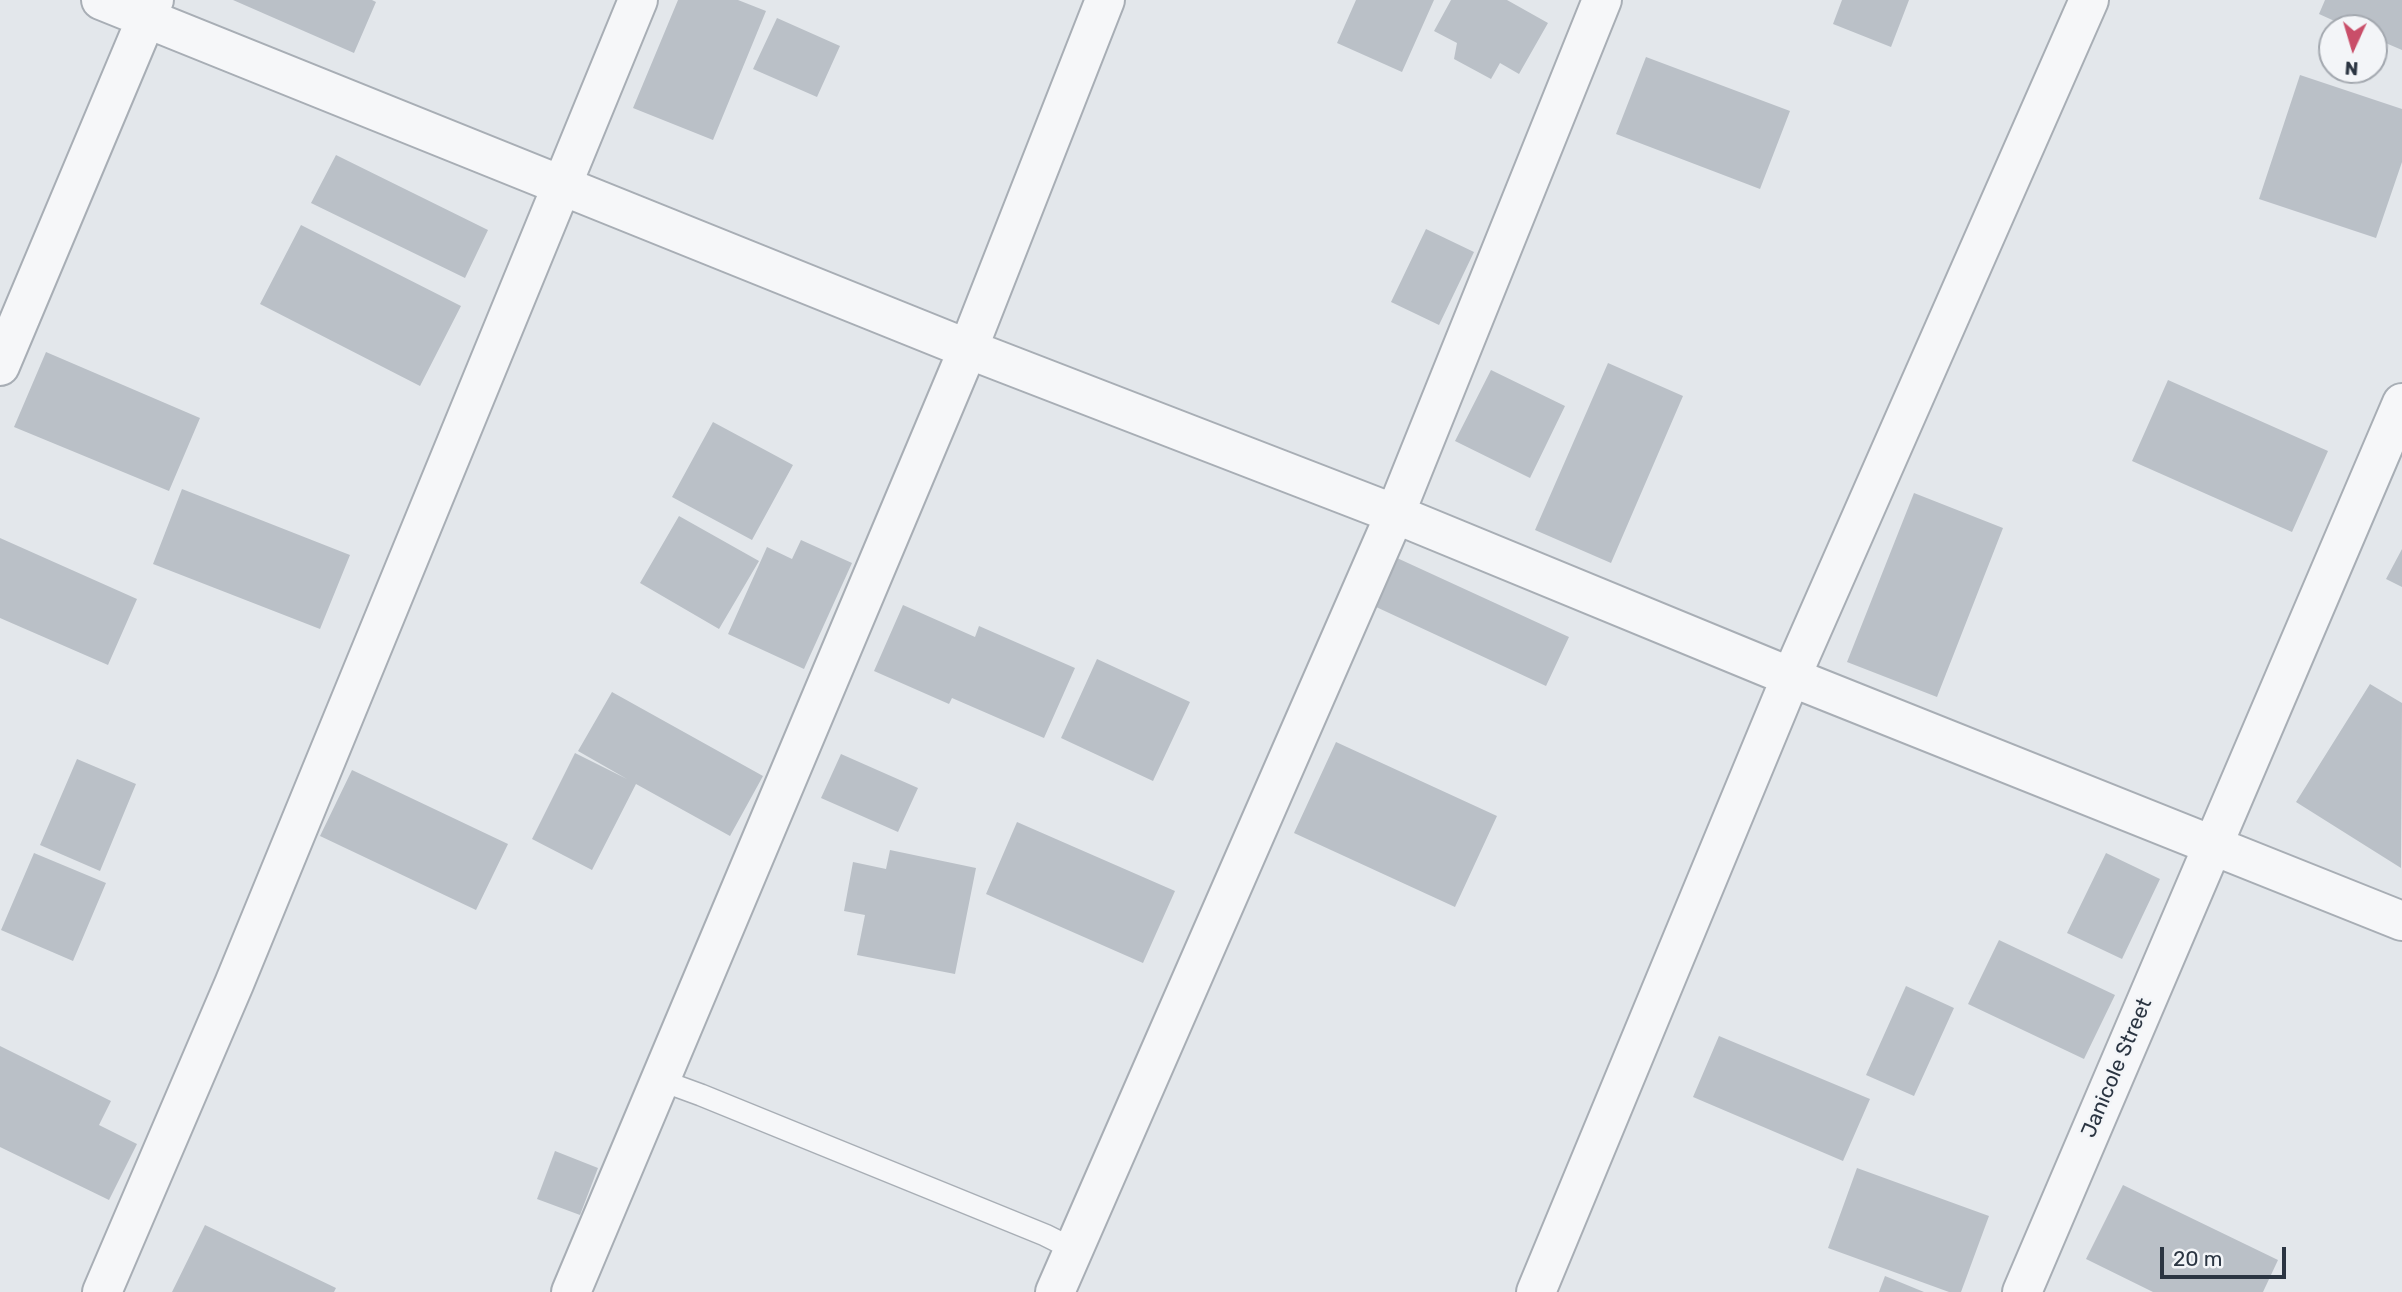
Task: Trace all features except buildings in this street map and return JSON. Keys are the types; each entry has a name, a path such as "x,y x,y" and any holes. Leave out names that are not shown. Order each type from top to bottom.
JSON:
{"street":[{"path":"101,0 150,9 561,184 968,349 1395,514 1791,677 2402,921"},
{"path":"102,1292 234,984 638,0"},
{"path":"570,1292 968,349 1105,0"},
{"path":"1055,1292 1395,514 1602,0"},
{"path":"1536,1292 1791,677 2089,0"},
{"path":"0,366 150,9"},
{"name":"Janicole Street","path":"2022,1292 2402,403"}],"lane":[{"path":"660,1080 1073,1249"}]}
